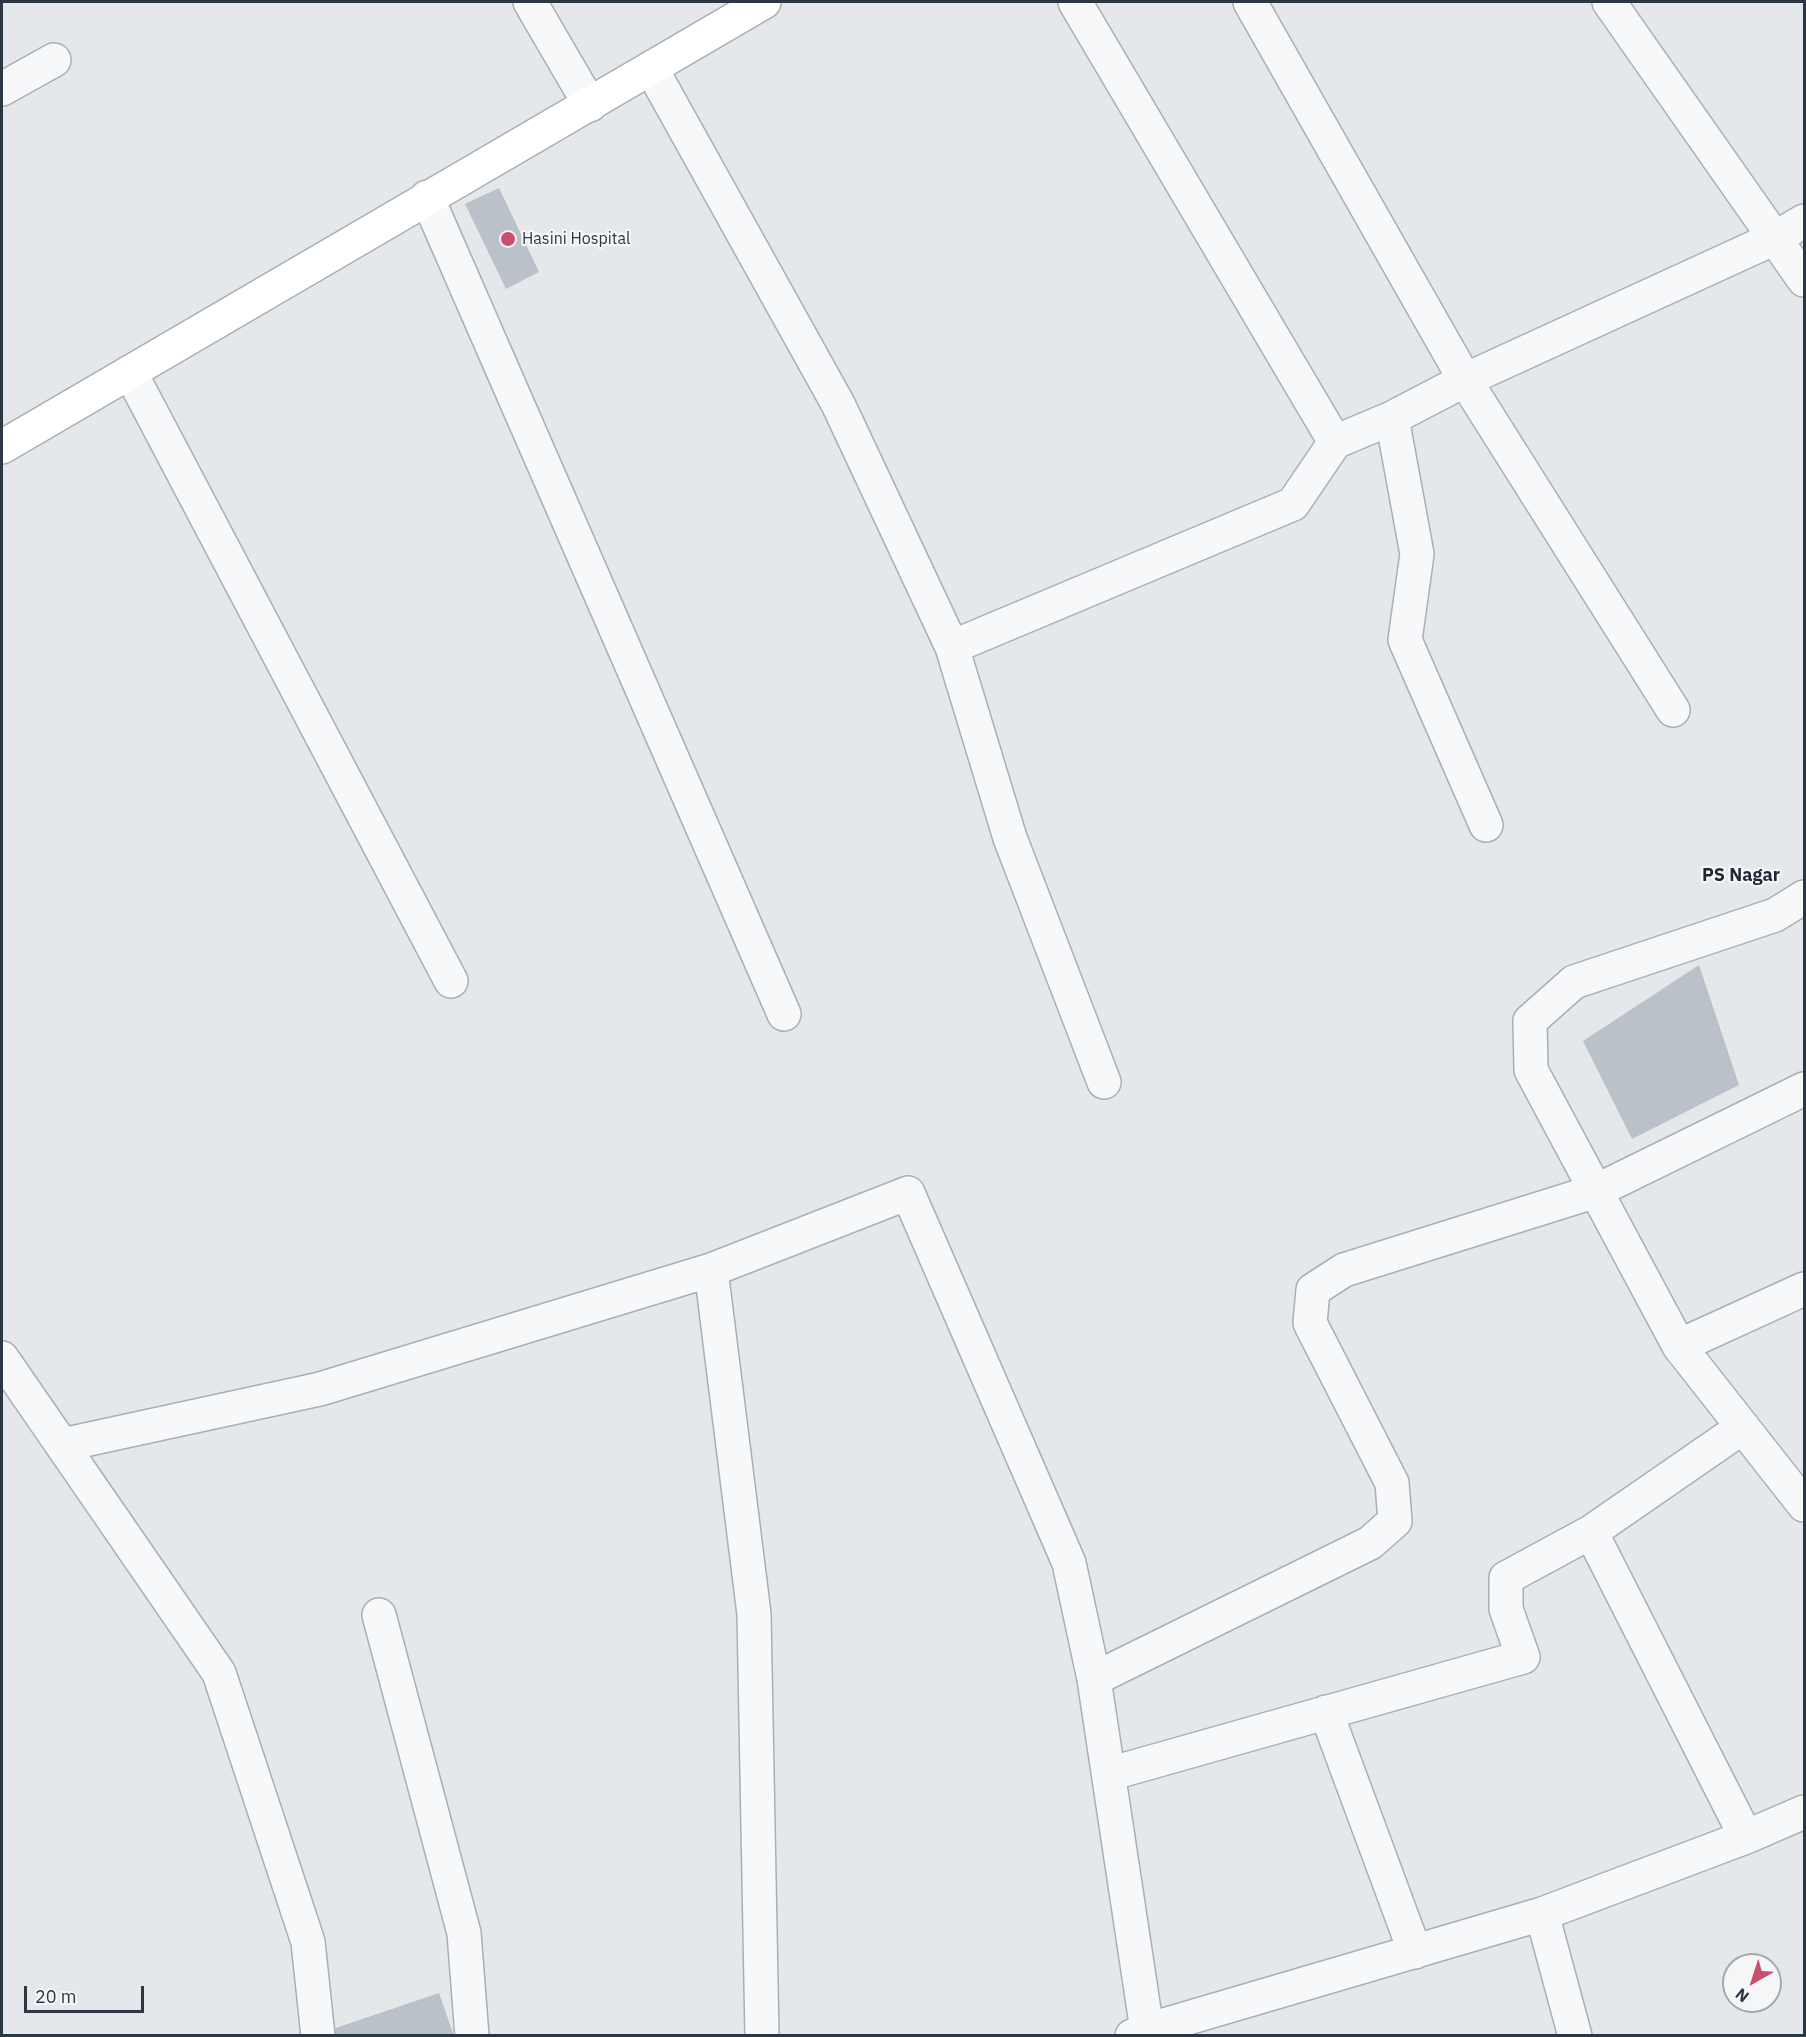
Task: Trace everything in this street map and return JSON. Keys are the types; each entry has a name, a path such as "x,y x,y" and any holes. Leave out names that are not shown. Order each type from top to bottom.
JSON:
{"main road":[{"path":"2,447 764,2"}],"street":[{"path":"530,2 590,105"},
{"path":"1075,2 1335,442"},
{"path":"1250,2 1465,380 1673,710"},
{"path":"1609,2 1804,280"},
{"path":"2,89 54,60"},
{"path":"651,68 838,404 952,647 1010,838 1104,1082"},
{"path":"427,197 784,1014"},
{"path":"952,647 1293,504 1335,442 1392,418 1465,380 1775,238 1804,221"},
{"path":"130,372 452,981"},
{"path":"1392,418 1418,554 1405,640 1485,825"},
{"path":"1804,897 1776,915 1574,982 1530,1021 1531,1070 1679,1346 1804,1505"},
{"path":"1095,1679 1370,1543 1395,1521 1392,1483 1310,1323 1313,1290 1344,1269 1596,1191 1804,1089"},
{"path":"62,1445 320,1389 711,1270 908,1193 1069,1563 1095,1679 1146,2034 1542,1914 1746,1838 1804,1812"},
{"path":"711,1270 754,1614 762,2036"},
{"path":"1679,1346 1804,1289"},
{"path":"2,1358 219,1673 308,1942 318,2036"},
{"path":"1109,1774 1522,1657 1506,1609 1506,1578 1591,1532 1743,1427"},
{"path":"1591,1532 1746,1838"},
{"path":"379,1615 464,1933 472,2036"},
{"path":"1326,1713 1415,1952"},
{"path":"1542,1914 1575,2036"}],"building":[{"path":"499,188 539,272 506,289 465,204"},
{"path":"1699,965 1739,1085 1632,1139 1583,1041"},
{"path":"439,1993 454,2036 325,2036 324,2032"}],"place":[{"name":"Hasini Hospital","path":"508,239"}],"district":[{"name":"PS Nagar","path":"1741,876"}]}
